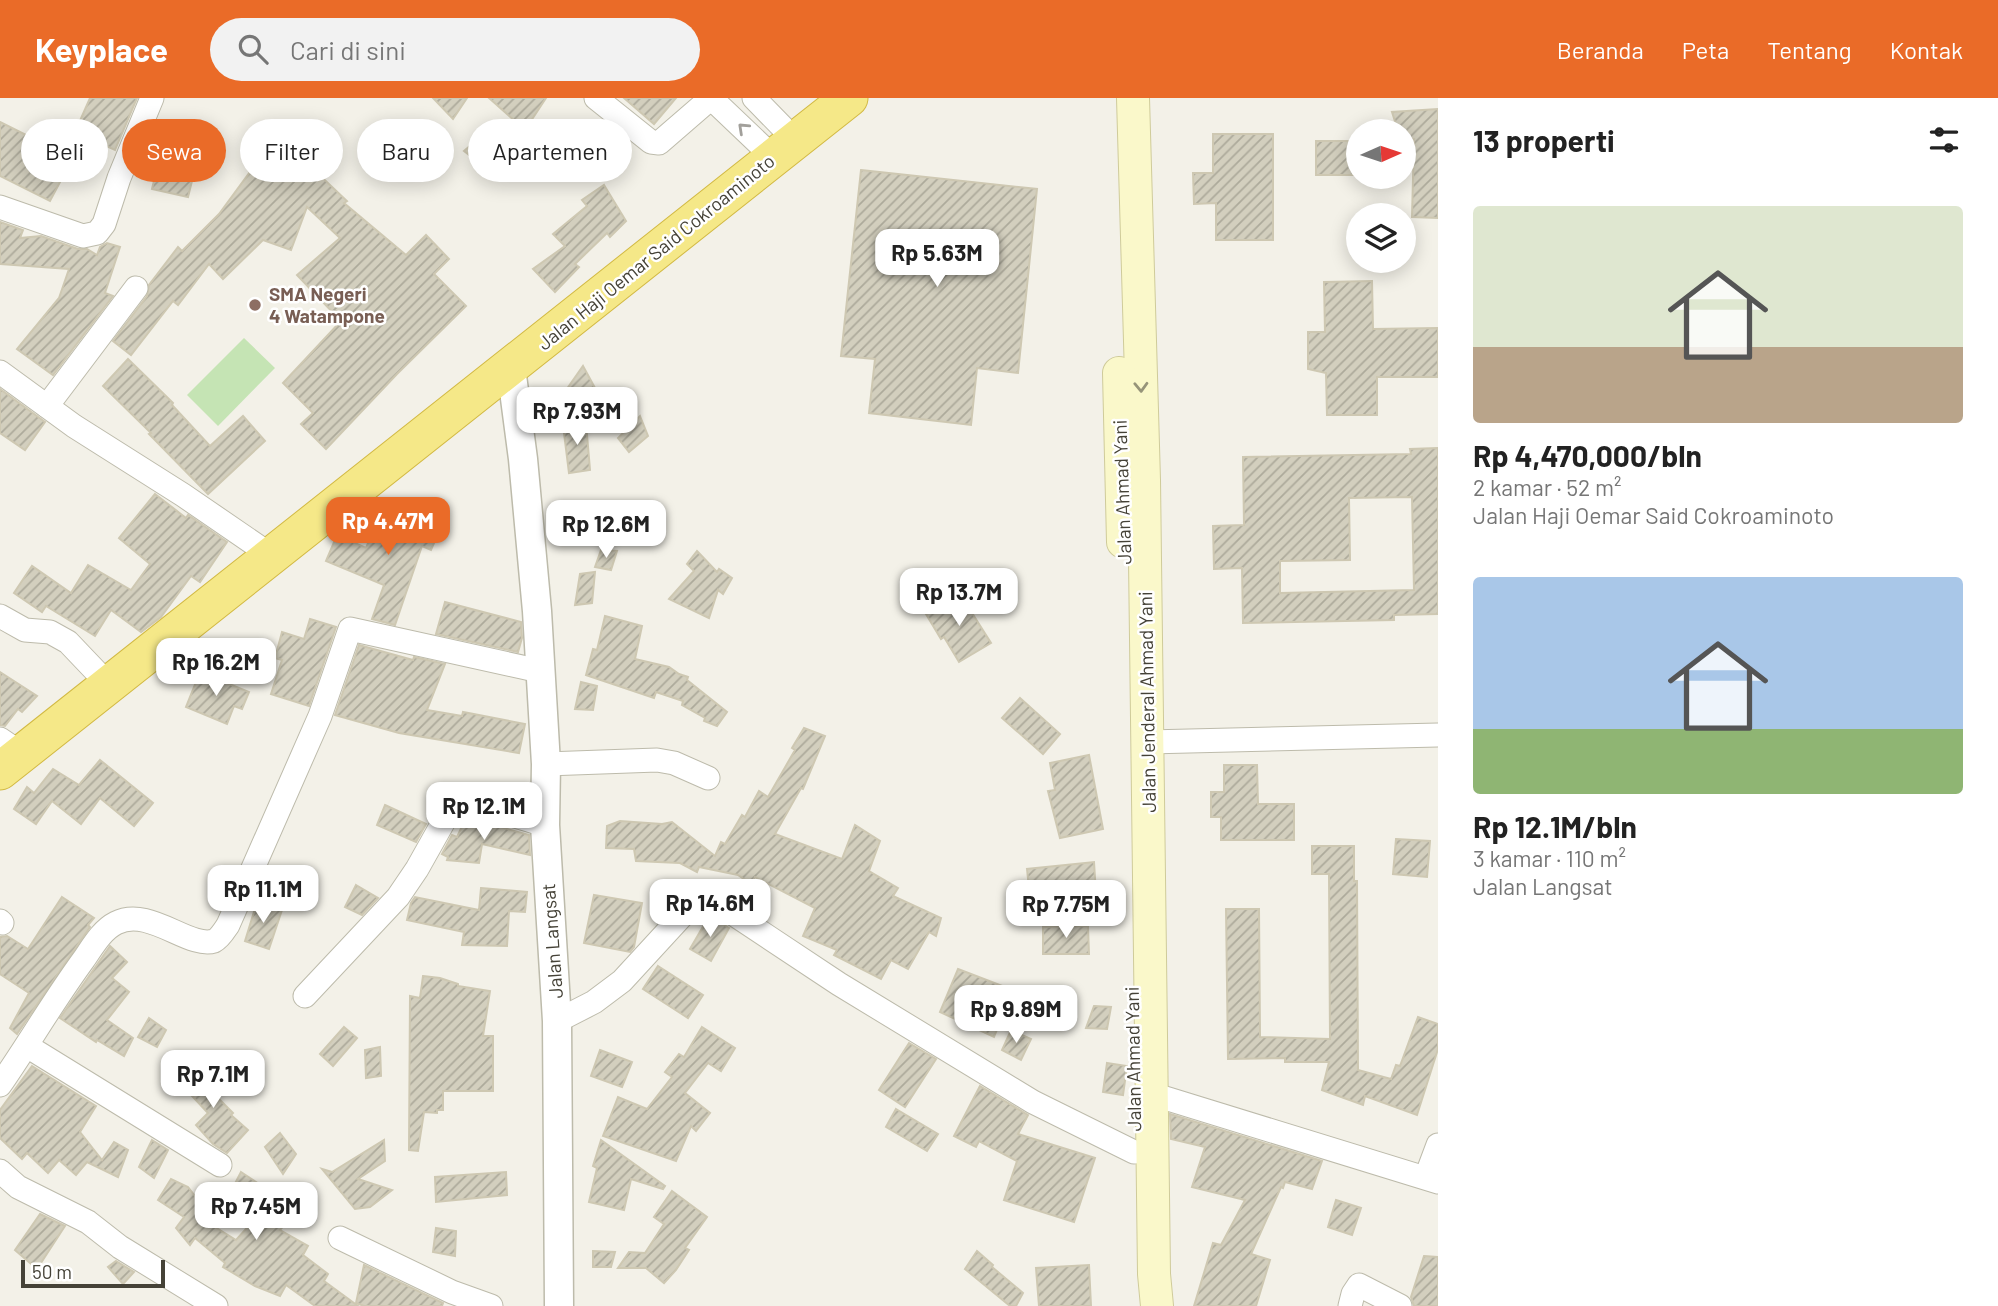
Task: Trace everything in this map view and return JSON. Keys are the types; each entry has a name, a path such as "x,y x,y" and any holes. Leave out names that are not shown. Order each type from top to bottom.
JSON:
{"highway":[{"name":"Jalan Haji Oemar Said Cokroaminoto","path":"7,755 107,684 272,556 849,98"}],"main road":[{"name":"Jalan Ahmad Yani","path":"1114,98 1132,480 1134,1152 1138,1306"},
{"name":"Jalan Jenderal Ahmad Yani","path":"1133,98 1132,480 1148,742 1154,1274 1157,1306"}],"street":[{"path":"0,207 83,236 97,233 104,224 119,178 152,98"},
{"path":"596,98 651,142 659,143 711,98 785,149"},
{"path":"754,98 785,149"},
{"path":"47,406 136,288"},
{"name":"Jalan Langsat","path":"511,368 523,459 545,764 545,825 557,1021 559,1306"},
{"path":"0,372 272,556"},
{"path":"0,616 25,630 50,632 68,642 107,684"},
{"path":"0,1085 27,1046 54,999 114,923 129,919 139,920 212,942 223,932 320,716 349,629 355,628 540,671"},
{"path":"1148,742 1438,735"},
{"path":"545,764 657,760 674,763 708,778"},
{"path":"305,996 398,897 449,811 457,807 474,807 545,825"},
{"path":"557,1021 611,990 637,967 691,906 712,903 720,905 839,985 1033,1102 1134,1152"},
{"path":"27,1046 220,1165"},
{"path":"1152,1094 1432,1180 1438,1145"},
{"path":"0,1171 18,1187 88,1222 120,1247 216,1306"},
{"path":"340,1238 452,1292 491,1306"},
{"path":"1350,1306 1359,1285 1400,1306"}],"green space":[{"path":"244,338 275,368 218,426 187,395"}],"building":[{"path":"90,98 137,98 128,119 122,119 122,133 115,150 108,147 108,119 81,119"},
{"path":"433,98 467,98 453,119"},
{"path":"489,98 546,98 532,119 513,119"},
{"path":"624,98 676,98 654,124"},
{"path":"1438,109 1438,218 1416,217 1416,203 1412,203 1413,189 1416,189 1416,119 1394,119 1392,112"},
{"path":"0,122 21,132 21,182 60,182 50,201 0,176"},
{"path":"1213,134 1273,134 1273,240 1216,240 1216,203 1194,204 1193,173 1213,173"},
{"path":"1316,141 1346,141 1346,175 1316,175"},
{"path":"861,170 1037,189 1018,373 977,368 971,425 869,413 875,359 841,356"},
{"path":"154,182 192,182 188,197 152,189"},
{"path":"243,182 327,182 347,201 344,203 406,255 426,235 449,259 434,274 466,306 326,449 301,424 313,413 283,383 341,321 297,275 340,238 307,207 291,250 263,240 223,279 209,264 178,305 173,301 131,355 113,341 147,296 149,285 178,247 182,251 219,214"},
{"path":"604,185 626,221 610,237 607,233 575,264 579,267 555,292 533,269 565,246 553,234 587,206 582,200"},
{"path":"0,222 23,230 20,238 41,236 78,249 87,249 97,255 100,247 107,243 120,247 105,293 113,296 53,375 17,349 59,298 69,269 0,264"},
{"path":"1372,281 1373,329 1438,328 1438,377 1377,377 1377,415 1327,415 1326,373 1308,369 1308,332 1325,332 1324,282"},
{"path":"128,359 173,403 210,446 243,416 265,441 208,494 103,386"},
{"path":"583,366 613,421 607,425 585,398 586,411 564,393"},
{"path":"0,389 45,422 25,450 0,433"},
{"path":"640,416 648,436 629,452 618,438"},
{"path":"586,423 590,470 569,473 563,425"},
{"path":"1438,448 1438,614 1394,615 1394,620 1243,623 1242,568 1214,569 1213,526 1244,525 1243,457 1411,454 1410,449","holes":["1412,497 1414,590 1280,593 1280,561 1350,560 1349,498"]},
{"path":"155,494 186,518 188,515 227,542 200,582 191,576 161,617 141,632 111,610 95,636 46,606 42,612 14,593 32,566 71,593 88,565 131,590 150,564 119,538"},
{"path":"385,503 441,527 431,550 422,546 395,625 372,619 384,585 326,561 337,535 366,548"},
{"path":"601,550 617,551 611,570 595,567"},
{"path":"697,551 717,572 719,569 732,578 723,594 718,590 709,618 669,599 694,571 687,564"},
{"path":"595,572 592,603 575,605 580,574"},
{"path":"960,594 991,643 959,662 926,614"},
{"path":"445,602 521,622 522,638 518,652 436,634"},
{"path":"605,616 642,626 635,659 669,667 688,677 687,680 727,712 717,726 704,721 705,718 682,705 683,701 656,692 654,698 586,675 593,649 597,650"},
{"path":"310,619 336,627 309,706 271,694 282,660 275,658 282,632 304,639"},
{"path":"359,645 413,660 414,657 445,664 427,710 462,716 463,712 525,724 519,753 399,733 335,715"},
{"path":"0,672 37,696 22,712 18,709 5,726 0,725"},
{"path":"200,672 249,692 242,709 234,706 227,724 186,707"},
{"path":"581,682 597,686 593,710 575,709"},
{"path":"1020,698 1060,734 1043,754 1002,718"},
{"path":"804,728 825,736 803,789 801,788 775,834 842,859 855,825 880,841 869,871 898,888 893,896 941,918 936,936 929,932 908,969 891,960 881,979 834,955 837,950 803,936 815,908 755,877 751,884 738,875 699,867 697,872 680,863 636,861 634,849 606,848 607,826 620,821 662,824 672,822 715,856 721,842 725,844 742,815 745,817 759,791 768,797 795,750 792,748"},
{"path":"1089,755 1103,829 1060,838 1048,791 1055,790 1050,763"},
{"path":"100,760 153,803 134,826 100,798 81,824 52,801 36,824 14,809 27,787 34,793 53,769 79,785"},
{"path":"1224,765 1257,765 1258,804 1294,804 1294,840 1221,840 1221,817 1211,817 1211,792 1224,792"},
{"path":"385,805 426,824 416,842 377,825"},
{"path":"464,822 493,825 529,835 530,855 482,844 479,863 447,860 448,857 442,854 452,835 457,837"},
{"path":"1396,839 1430,841 1427,877 1393,874"},
{"path":"1312,846 1354,846 1354,881 1357,881 1358,1070 1391,1079 1396,1065 1400,1066 1418,1017 1438,1024 1438,1049 1417,1115 1365,1096 1363,1105 1322,1090 1329,1062 1285,1062 1285,1058 1228,1059 1226,909 1259,909 1260,1037 1330,1039 1329,874 1312,874"},
{"path":"1094,862 1096,894 1030,898 1027,869"},
{"path":"356,885 378,898 362,915 345,907"},
{"path":"481,888 527,892 525,912 509,911 507,946 462,945 464,932 407,920 415,897 479,910"},
{"path":"594,895 642,903 634,947 630,952 584,943"},
{"path":"62,897 94,918 17,1034 10,1028 29,993 0,974 0,937 7,936 28,949"},
{"path":"257,902 282,910 269,949 245,941"},
{"path":"708,918 714,918 729,928 711,961 690,949"},
{"path":"1088,926 1089,954 1043,954 1043,927"},
{"path":"110,946 127,962 112,978 129,992 107,1020 133,1038 124,1056 97,1040 96,1042 60,1018"},
{"path":"658,966 703,995 688,1018 643,989"},
{"path":"958,969 1013,990 994,1037 940,1012"},
{"path":"423,976 440,978 458,986 490,991 483,1036 493,1036 493,1091 443,1091 443,1110 437,1110 437,1113 424,1112 418,1151 409,1150 410,996 420,998"},
{"path":"1094,1006 1111,1007 1107,1029 1086,1028"},
{"path":"149,1018 166,1030 157,1047 138,1037"},
{"path":"344,1027 357,1038 333,1066 320,1054"},
{"path":"702,1027 735,1048 721,1071 708,1063 685,1093 710,1113 696,1131 691,1126 676,1161 603,1136 618,1097 647,1109 672,1077 665,1072 679,1054 684,1057"},
{"path":"1011,1030 1031,1039 1021,1060 1002,1050"},
{"path":"909,1043 936,1059 905,1107 879,1090"},
{"path":"380,1047 381,1076 366,1078 365,1050"},
{"path":"600,1050 632,1062 622,1087 591,1076"},
{"path":"1107,1063 1127,1066 1123,1095 1103,1092"},
{"path":"196,1064 223,1091 217,1097 233,1113 231,1115 248,1130 227,1153 213,1144 196,1125 208,1113 178,1081"},
{"path":"32,1066 96,1106 80,1132 102,1160 114,1142 128,1150 118,1177 87,1162 76,1175 59,1160 48,1173 27,1153 22,1159 0,1138 0,1110"},
{"path":"980,1086 1028,1115 1018,1134 1095,1158 1074,1222 1004,1200 1017,1161 979,1141 976,1147 954,1136"},
{"path":"896,1109 938,1134 927,1151 886,1127"},
{"path":"1170,1114 1322,1161 1312,1189 1285,1182 1283,1188 1281,1187 1251,1254 1270,1260 1256,1306 1194,1306 1213,1243 1221,1245 1245,1200 1192,1187 1205,1147 1171,1139"},
{"path":"280,1133 296,1154 283,1174 265,1147"},
{"path":"152,1140 168,1150 154,1178 139,1167"},
{"path":"384,1140 385,1161 358,1179 392,1190 370,1207 355,1209 322,1169 332,1172"},
{"path":"601,1140 665,1186 663,1189 631,1179 624,1210 589,1202 597,1168 593,1166"},
{"path":"241,1172 297,1209 280,1230 308,1246 303,1255 328,1274 324,1281 358,1306 315,1306 286,1285 280,1296 255,1286 223,1267 225,1263 195,1238 190,1245 176,1228 184,1217 158,1200 171,1179 188,1187 211,1217 207,1222 236,1240 255,1219 227,1199"},
{"path":"506,1172 507,1195 436,1202 435,1177"},
{"path":"672,1191 707,1217 685,1248 689,1250 676,1270 664,1283 646,1268 618,1268 629,1252 645,1253 664,1224 654,1217"},
{"path":"1336,1200 1361,1208 1352,1235 1328,1227"},
{"path":"40,1214 65,1226 37,1269 15,1250"},
{"path":"436,1228 456,1231 455,1256 433,1252"},
{"path":"593,1251 615,1252 611,1267 593,1267"},
{"path":"977,1251 1023,1293 1016,1306 1010,1306 965,1269"},
{"path":"1424,1256 1438,1257 1438,1306 1414,1306 1411,1297"},
{"path":"116,1261 134,1272 123,1284 108,1267"},
{"path":"364,1265 443,1303 442,1306 364,1306 356,1303"},
{"path":"1089,1265 1091,1306 1039,1306 1036,1268"}],"place":[{"name":"SMA Negeri 4 Watampone","path":"255,305"}]}
